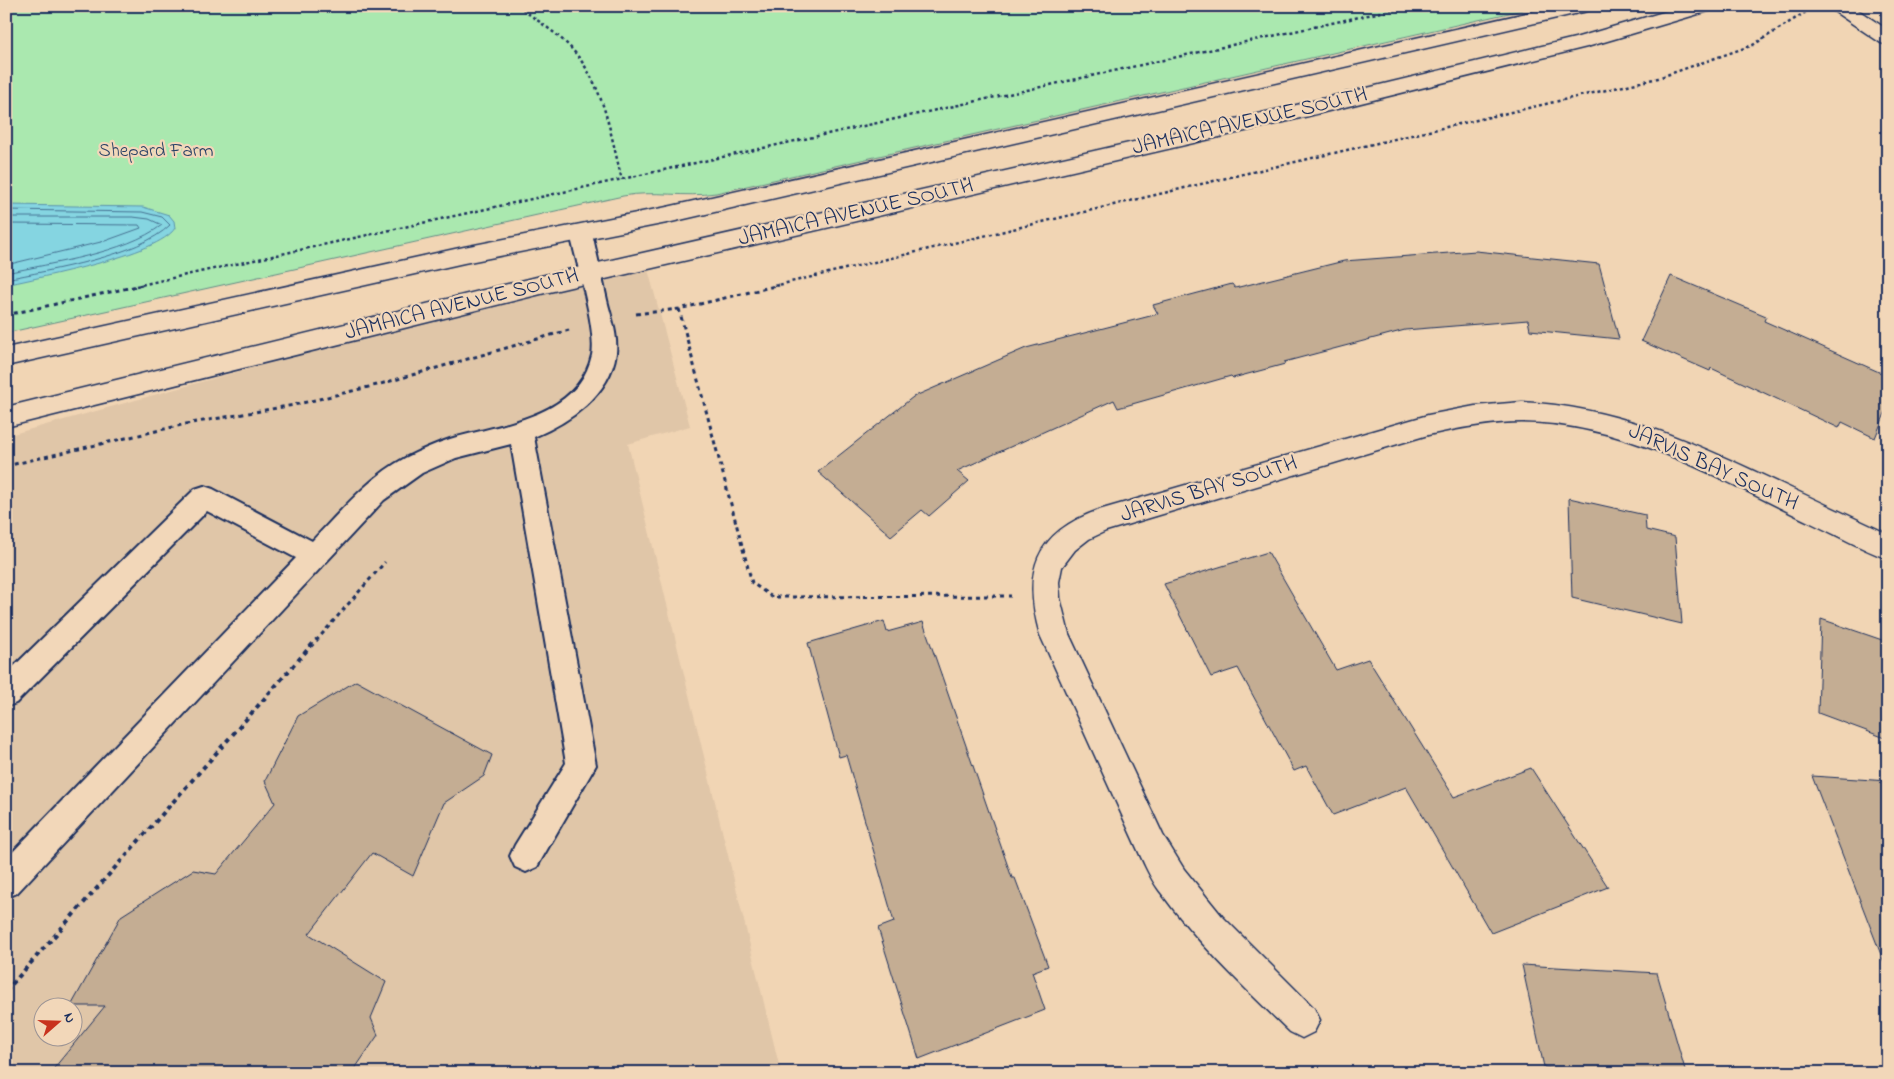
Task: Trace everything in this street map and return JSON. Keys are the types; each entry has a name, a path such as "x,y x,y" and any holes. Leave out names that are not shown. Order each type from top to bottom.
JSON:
{"street":[{"name":"JAMAICA AVENUE SOUTH","path":"6,357 464,255 668,215 1583,6"},
{"name":"JAMAICA AVENUE SOUTH","path":"6,417 591,274 1284,115 1580,43 1705,6"},
{"path":"1839,6 1888,39"},
{"name":"JARVIS BAY SOUTH","path":"1302,1020 1210,928 1185,898 1152,846 1055,635 1044,596 1044,582 1048,568 1063,542 1084,528 1428,425 1457,418 1522,412 1557,414 1632,430 1672,445 1888,547"}],"lane":[{"path":"6,882 376,492 413,466 451,449 521,432 561,413 588,389 596,377 605,345 602,322 581,233"},
{"path":"521,432 580,765 526,856"},
{"path":"6,694 204,497 315,555"}],"path":[{"path":"518,6 567,43 588,70 600,96 622,180"},
{"path":"6,315 1409,6"},
{"path":"6,466 186,424 294,405 376,386 550,335 638,313 679,309 1230,177 1658,78 1753,45 1807,11"},
{"path":"679,309 752,583 772,597 1044,596"},
{"path":"6,991 386,562"}],"shaded area":[{"path":"646,262 690,426 628,444 781,1073 6,1073 6,436 591,274"}],"green space":[{"name":"Shepard Farm","path":"6,6 1540,6 716,193 693,195 635,194 623,196 6,333"}],"water":[{"path":"6,205 143,207 169,215 174,221 175,228 164,238 123,256 70,271 6,285"}],"building":[{"path":"1476,251 1599,264 1619,339 1530,330 1528,320 1405,330 1118,408 1114,400 957,471 969,481 929,516 922,510 891,536 818,472 913,397 1026,348 1158,314 1153,305 1232,284 1235,288 1344,261"},
{"path":"1671,276 1766,316 1764,321 1888,376 1888,406 1875,438 1842,422 1839,428 1711,368 1710,371 1641,341"},
{"path":"1569,498 1645,515 1646,530 1675,537 1682,624 1572,598"},
{"path":"1268,552 1336,670 1368,659 1454,797 1531,768 1608,887 1491,933 1406,787 1333,815 1306,766 1294,771 1238,668 1211,677 1164,584"},
{"path":"1821,619 1888,642 1888,739 1818,713"},
{"path":"884,621 887,632 923,622 1012,878 1015,878 1048,966 1032,972 1045,1010 919,1059 878,928 894,922 846,755 839,757 808,643"},
{"path":"356,681 492,755 484,776 444,803 413,876 372,853 309,934 386,982 371,1018 378,1035 352,1073 50,1073 72,1046 82,1046 82,1034 105,1006 82,1006 82,996 77,996 121,916 193,870 216,874 275,803 265,781 298,716"},
{"path":"1812,776 1888,781 1888,964 1885,965"},
{"path":"1522,965 1657,973 1686,1073 1560,1073 1559,1069 1544,1067"}]}
